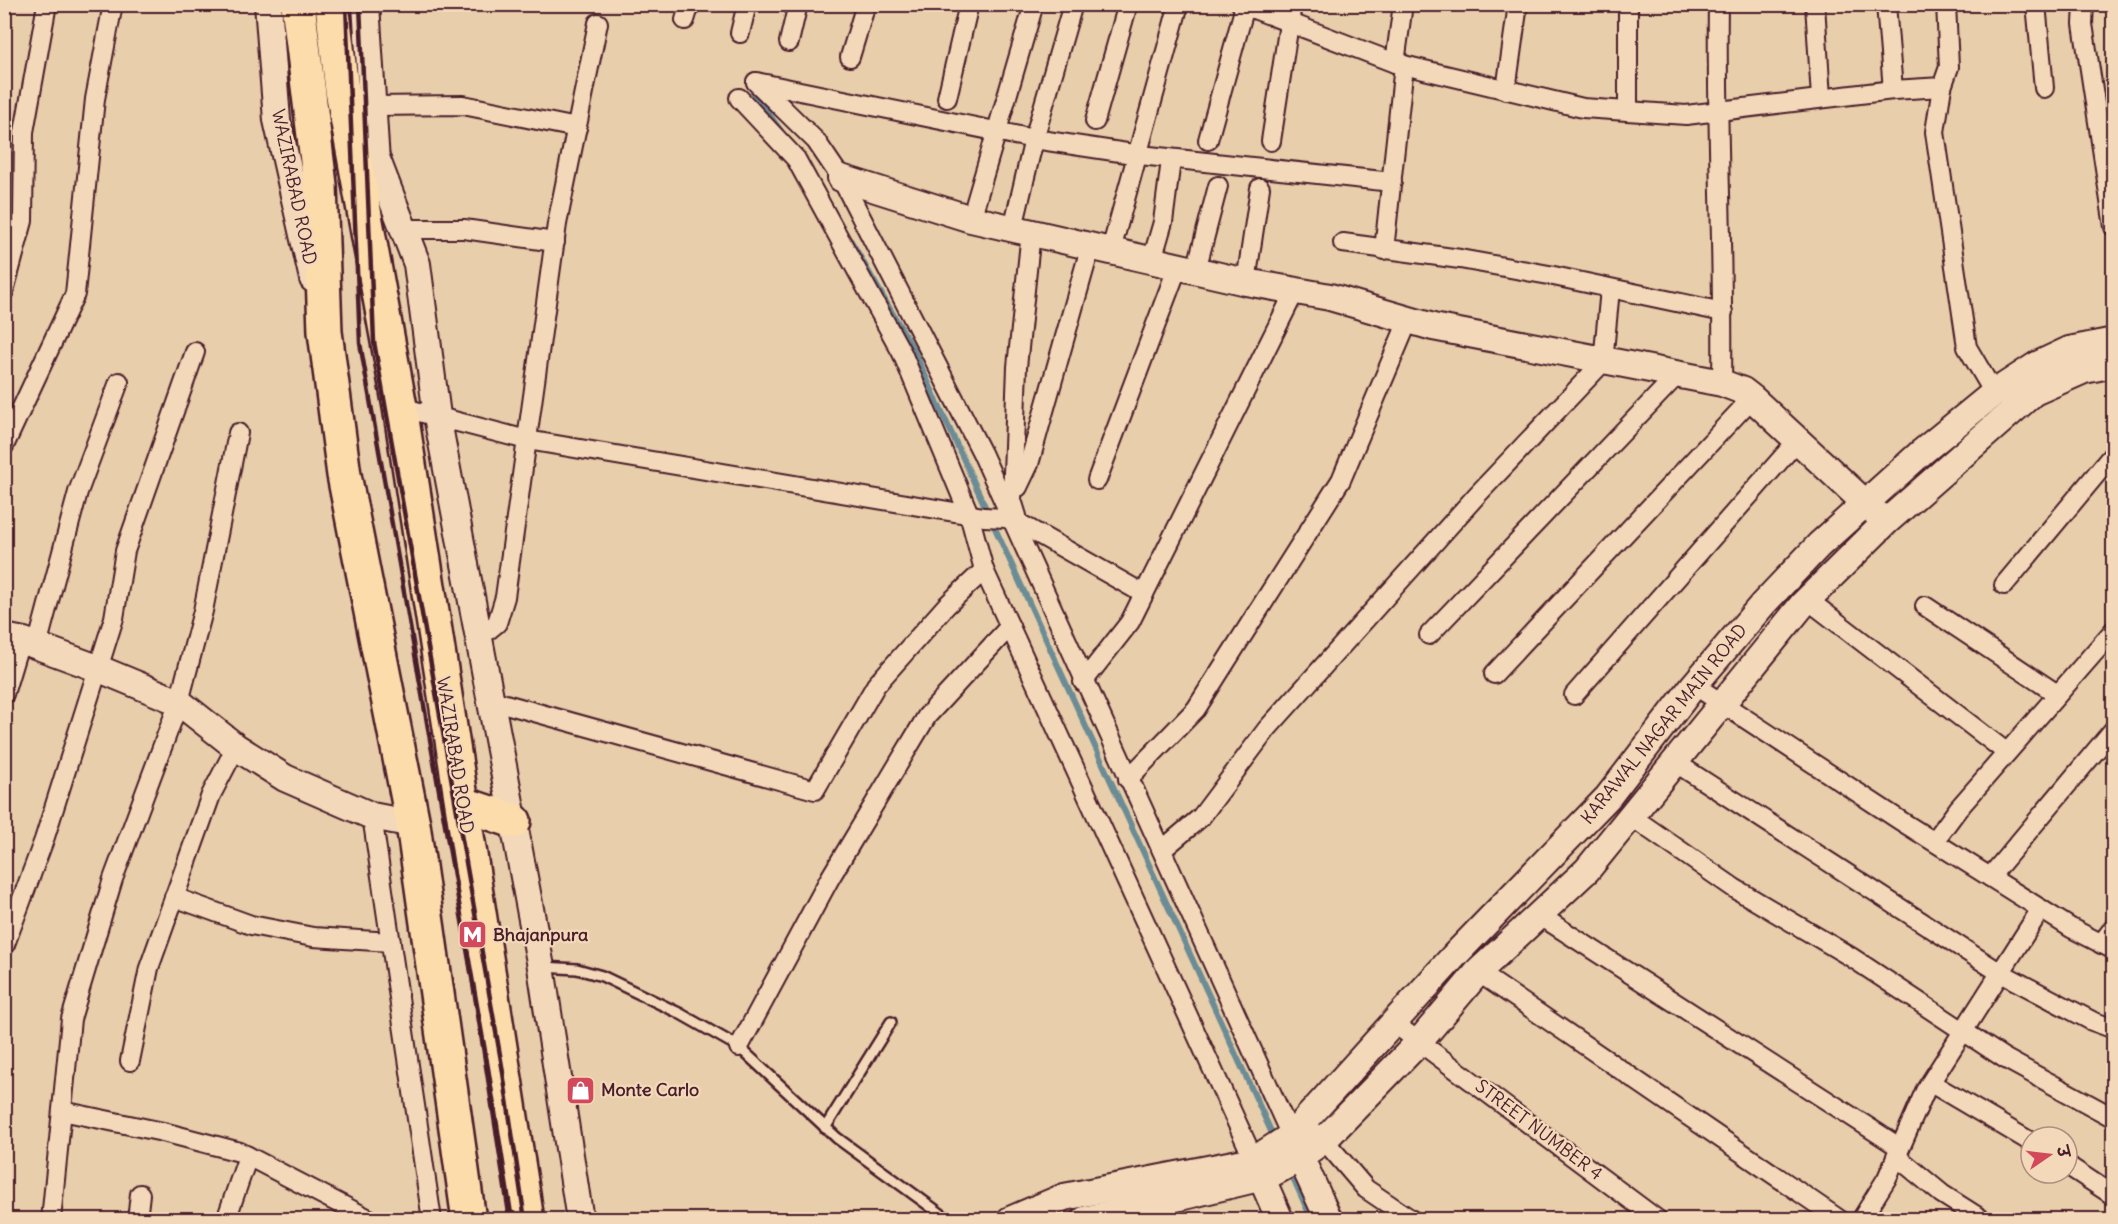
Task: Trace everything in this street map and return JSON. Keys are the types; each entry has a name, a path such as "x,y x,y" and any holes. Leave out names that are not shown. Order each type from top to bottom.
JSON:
{"highway":[{"name":"WAZIRABAD ROAD","path":"298,4 307,96 320,185 326,332 344,475 413,824 469,1220"},
{"name":"WAZIRABAD ROAD","path":"332,4 342,90 400,406 527,1220"},
{"path":"463,804 514,821"}],"street":[{"path":"4,291 23,221 24,132 47,4"},
{"path":"4,446 75,294 95,99 113,4"},
{"name":"WAZIRABAD ROAD","path":"268,4 277,120 326,332"},
{"name":"WAZIRABAD ROAD","path":"366,4 377,160 380,292"},
{"path":"740,33 747,4"},
{"path":"789,42 798,4"},
{"path":"850,57 866,4"},
{"path":"947,98 969,4"},
{"path":"971,219 1034,4"},
{"path":"1014,495 1022,230 1034,139 1073,4"},
{"path":"1095,121 1128,4"},
{"path":"1012,520 1012,500 1029,464 1101,248 1140,155 1179,4"},
{"path":"1384,250 1392,182 1403,4"},
{"path":"1506,90 1518,4"},
{"path":"1628,4 1628,111"},
{"path":"1718,4 1717,111 1723,312 1722,383"},
{"path":"1815,4 1821,98"},
{"path":"1886,4 1893,90"},
{"path":"1946,4 1948,67 1942,87 1935,132 1967,347 2010,415"},
{"path":"2036,4 2044,88"},
{"path":"2084,4 2083,24 2114,227"},
{"path":"1208,140 1243,5 1291,14 1400,64 1583,108 1686,115 1893,90 1942,87"},
{"path":"1271,141 1291,14"},
{"path":"480,637 497,623 503,604 555,242 598,23"},
{"path":"1329,1220 1083,681 982,453 841,178 816,141 756,81 1034,139 1140,155 1392,182"},
{"path":"739,98 791,152 802,169 902,352 977,515 984,570 1260,1168 1280,1220"},
{"path":"373,106 463,105 577,128"},
{"path":"377,160 417,264 437,416 541,967 580,1220"},
{"path":"1152,260 1163,222 1170,168"},
{"path":"841,178 971,219 1246,282 1296,289 1408,321 1603,362 1722,383 1743,391 1752,398 1886,522"},
{"path":"1097,480 1187,268 1218,186"},
{"path":"1246,282 1260,188"},
{"path":"403,229 464,228 555,242"},
{"path":"1343,243 1460,259 1723,312"},
{"path":"1083,681 1130,622 1296,289"},
{"path":"1162,850 1201,817 1267,729 1477,495 1603,362 1610,289"},
{"path":"1128,779 1196,709 1341,480 1408,321"},
{"name":"KARAWAL NAGAR MAIN ROAD","path":"1260,1168 1294,1144 1454,956 1608,797 1694,685 1763,604 1865,502 1994,393 2037,365 2069,350 2114,341"},
{"path":"4,947 44,840 114,618 125,551 195,352"},
{"name":"KARAWAL NAGAR MAIN ROAD","path":"1294,1144 1324,1140 1419,1042 1478,972 1587,870 1808,600 1886,522 1960,454 2010,415 2034,392 2084,370 2114,364"},
{"path":"1428,635 1678,374"},
{"path":"4,694 16,654 119,382"},
{"path":"1494,674 1752,398"},
{"path":"400,406 527,440 1012,520 1144,594"},
{"path":"51,1220 71,1019 113,879 179,702 203,611 238,433"},
{"path":"1574,695 1797,441"},
{"path":"2004,585 2110,463"},
{"path":"491,700 815,790 876,685 946,606 984,570"},
{"path":"1808,600 2006,752"},
{"path":"1925,606 2057,694"},
{"path":"738,1047 830,878 927,716 1010,626"},
{"path":"1935,840 2006,752 2114,630"},
{"path":"22,642 98,668 179,702 236,747 285,778 372,816 413,824"},
{"path":"1694,685 1990,877 2107,947 2114,927"},
{"path":"1990,877 2114,729"},
{"path":"130,1061 149,968 211,795 236,747"},
{"path":"1676,763 1999,972 2092,1021 2114,1029"},
{"path":"372,816 432,1220"},
{"path":"1632,817 1734,888 1851,957 2004,1058 2114,1118"},
{"path":"174,897 252,925 313,938 391,942"},
{"path":"1861,1220 1887,1178 1931,1083 1999,972 2041,909"},
{"path":"1539,915 1898,1151 1942,1194 1983,1220"},
{"path":"1478,972 1840,1220"},
{"name":"STREET NUMBER 4","path":"1395,1024 1658,1220"},
{"path":"1931,1083 2019,1135"},
{"path":"62,1111 163,1132 248,1156 371,1220"},
{"path":"1324,1140 1366,1189 1412,1220"},
{"path":"226,1220 248,1156"},
{"path":"1010,1220 1064,1197 1260,1168"},
{"path":"1085,1220 1260,1168"},
{"path":"2079,1173 2114,1196"},
{"path":"137,1220 140,1194"}],"lane":[{"path":"541,967 577,969 602,976 679,1013 738,1047 825,1128 950,1220"},
{"path":"825,1128 891,1022"}],"waterway":[{"path":"753,92 781,131"},
{"path":"851,241 913,349 1275,1140"},
{"path":"1290,1171 1312,1220"}],"railway":[{"path":"346,4 360,343 488,1068 512,1220"},
{"path":"360,4 374,342 502,1066 525,1220"}],"place":[{"name":"Bhajanpura","path":"472,935"},
{"name":"Monte Carlo","path":"580,1090"}]}
